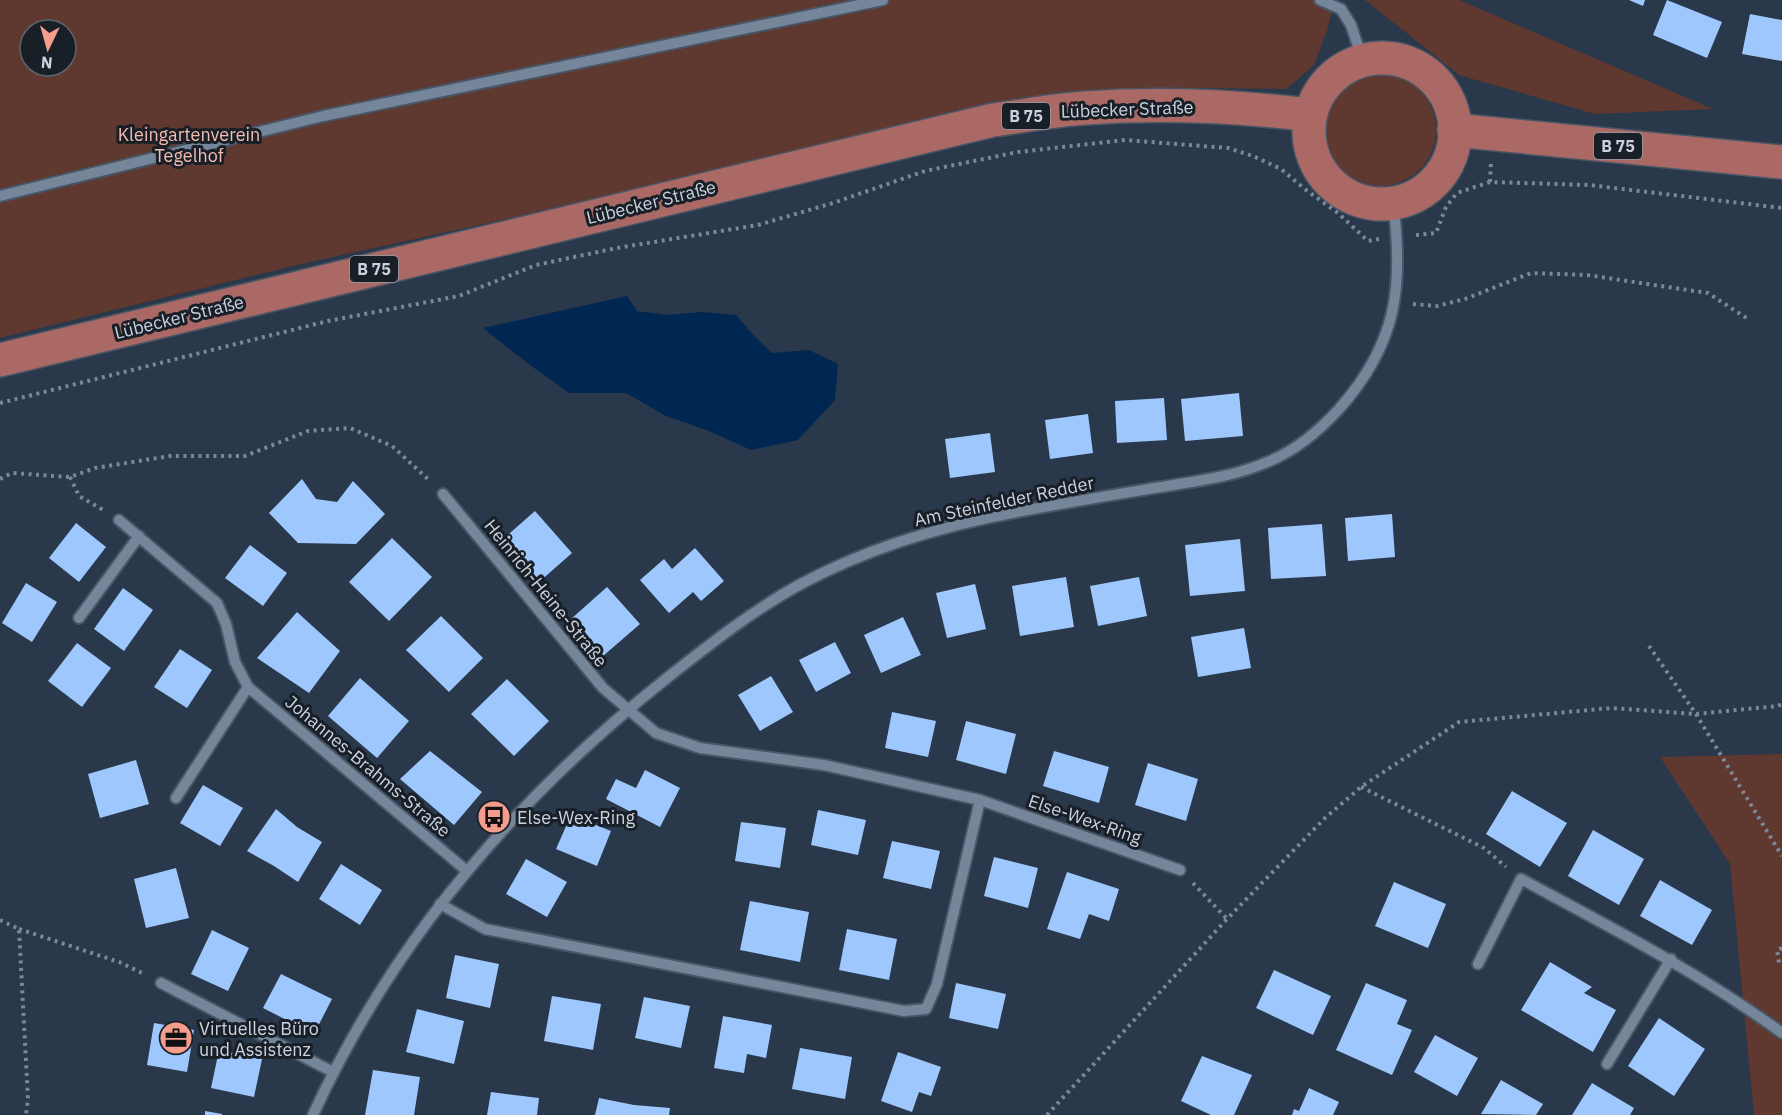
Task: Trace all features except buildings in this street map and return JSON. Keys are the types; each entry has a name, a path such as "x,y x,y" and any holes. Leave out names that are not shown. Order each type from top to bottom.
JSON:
{"main road":[{"path":"1388,58 1416,66 1440,87 1449,104 1454,130 1450,156 1438,177 1412,197 1378,203 1358,200 1329,181 1313,156 1309,138 1310,116 1318,94 1331,78 1346,67 1362,61 1388,58"},
{"name":"Lübecker Straße","path":"0,360 993,120 1083,108 1177,105 1243,108 1310,116"},
{"name":"B 75","path":"1454,130 1782,162"}],"street":[{"path":"0,196 323,116 883,0"},
{"path":"1320,0 1341,9 1351,25 1362,61"},
{"name":"Am Steinfelder Redder","path":"313,1115 333,1072 371,1004 440,904 467,871 520,812 627,710 707,646 765,605 820,574 883,547 944,528 1005,514 1221,477 1280,457 1320,428 1357,387 1386,338 1395,303 1397,266 1393,202"},
{"name":"Heinrich-Heine-Straße","path":"443,494 603,688 627,710"},
{"name":"Johannes-Brahms-Straße","path":"118,520 216,603 226,624 235,662 248,687 467,871"},
{"path":"79,618 139,536"},
{"path":"176,798 248,687"},
{"name":"Else-Wex-Ring","path":"627,710 656,733 700,747 824,765 980,800 1180,870"},
{"path":"440,904 485,929 904,1011 926,1009 937,984 980,800"},
{"path":"1478,964 1521,879 1671,959 1741,1004 1782,1034"},
{"path":"1607,1064 1671,959"},
{"path":"161,983 333,1072"}],"path":[{"path":"0,403 328,321 459,296 536,265 617,248 758,225 833,203 925,171 1018,152 1125,141 1228,148 1281,169 1338,213 1368,241 1436,233 1446,207 1457,193 1490,183 1589,185 1782,208"},
{"path":"1395,303 1437,306 1464,299 1531,273 1587,275 1708,293 1748,319"},
{"path":"0,479 12,473 70,477 95,468 170,456 245,456 308,431 350,428 392,446 443,494"},
{"path":"70,477 79,496 118,520"},
{"path":"1649,646 1696,714 1782,856"},
{"path":"1047,1115 1227,919 1325,818 1361,787 1459,722 1611,708 1696,714 1782,704"},
{"path":"1361,787 1484,848 1521,879"},
{"path":"1207,898 1227,919"},
{"path":"0,920 19,930 119,962 161,983"},
{"path":"19,930 28,1100 26,1115"},
{"path":"1782,948 1777,950 1779,963 1782,964"}],"green space":[{"name":"Kleingartenverein Tegelhof","path":"0,0 1334,0 1328,28 1314,65 1286,89 1176,88 1083,93 301,264 0,338"},
{"path":"1365,0 1459,0 1713,109 1595,114 1459,75"},
{"path":"1380,74 1401,78 1420,90 1432,109 1436,130 1432,151 1420,170 1401,182 1380,186 1359,182 1340,170 1328,151 1324,130 1328,109 1340,90 1359,78"},
{"path":"1782,754 1782,1115 1754,1115 1730,864 1660,757"}],"water":[{"path":"627,296 637,311 667,315 702,312 736,315 772,353 809,350 838,364 835,400 798,440 751,450 709,431 666,416 626,393 569,393 483,328"}],"place":[{"name":"Else-Wex-Ring","path":"494,817"},
{"name":"Virtuelles Büro und Assistenz","path":"176,1038"}]}
